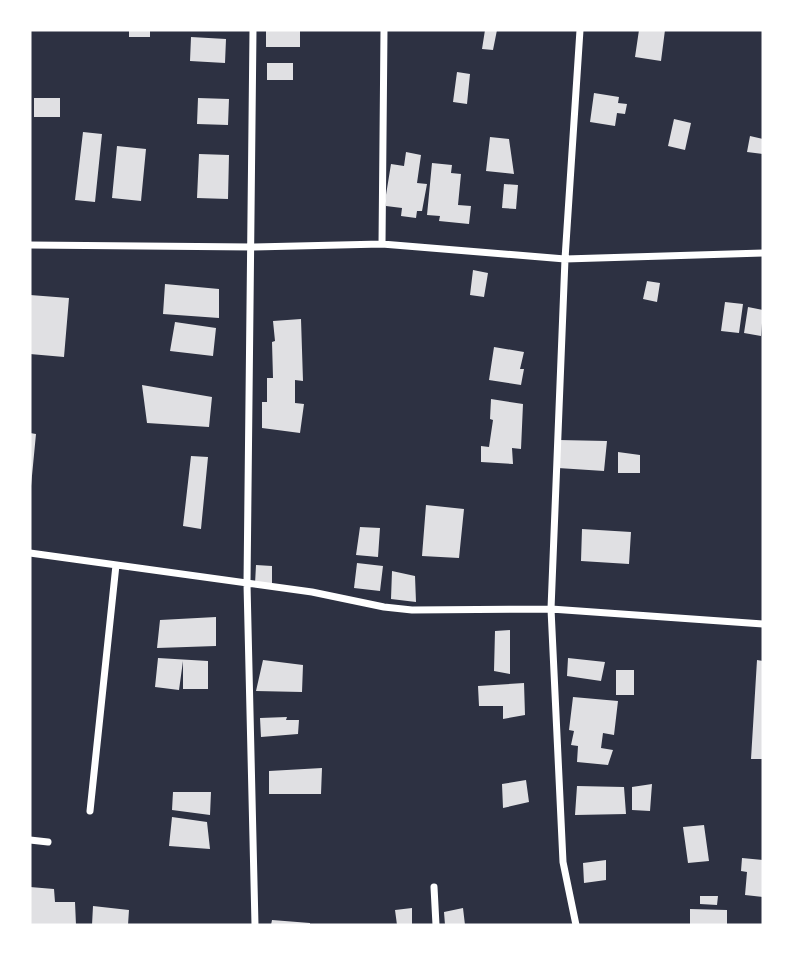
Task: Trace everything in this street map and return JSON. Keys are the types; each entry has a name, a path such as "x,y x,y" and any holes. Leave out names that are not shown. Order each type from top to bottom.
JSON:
{"street":[{"path":"253,30 247,584 255,925"},
{"path":"378,244 384,30"},
{"path":"576,925 563,862 551,610 565,259 580,30"},
{"path":"30,245 252,247 378,244 565,259 763,253"},
{"path":"30,553 312,592 412,610 551,610 763,624"},
{"path":"90,811 116,565"},
{"path":"30,840 48,842"},
{"path":"434,887 436,925"}],"building":[{"path":"129,30 150,30 150,37 129,37"},
{"path":"266,30 300,30 300,47 266,47"},
{"path":"485,30 497,30 493,50 482,49"},
{"path":"639,30 665,30 661,61 635,57"},
{"path":"191,37 226,39 225,63 190,61"},
{"path":"267,63 293,63 293,80 267,80"},
{"path":"457,72 470,74 467,104 453,102"},
{"path":"594,93 619,97 618,103 627,104 625,114 617,113 615,126 590,122"},
{"path":"34,98 60,98 60,117 34,117"},
{"path":"198,98 229,99 228,125 197,124"},
{"path":"674,119 691,123 685,150 668,146"},
{"path":"83,132 102,134 95,202 75,200"},
{"path":"750,136 763,139 763,154 747,152"},
{"path":"490,137 509,139 514,174 486,171"},
{"path":"117,146 146,149 141,201 112,198"},
{"path":"406,152 421,155 417,183 427,184 422,211 417,211 416,218 401,216 402,208 386,206 385,201 391,164 404,166"},
{"path":"199,154 229,155 228,199 197,198"},
{"path":"432,163 452,165 451,173 461,174 458,205 471,206 469,224 439,221 440,216 427,215"},
{"path":"504,184 518,185 516,209 502,208"},
{"path":"473,270 488,273 484,297 470,295"},
{"path":"647,281 660,283 657,302 643,299"},
{"path":"165,284 219,289 219,318 163,314"},
{"path":"30,295 69,298 64,357 30,354"},
{"path":"725,302 743,304 739,333 721,331"},
{"path":"748,307 763,310 761,336 744,333"},
{"path":"301,319 303,381 295,380 295,403 304,404 300,433 262,428 262,402 267,402 267,378 273,378 273,321"},
{"path":"175,322 216,328 213,356 170,351"},
{"path":"494,347 524,352 520,369 524,369 521,385 489,380"},
{"path":"142,385 212,397 209,427 147,423"},
{"path":"491,399 523,404 521,449 512,448 513,464 481,462 481,446 489,447 493,420 490,419"},
{"path":"30,433 36,434 31,486 30,486"},
{"path":"559,440 607,441 604,471 558,468"},
{"path":"618,452 640,455 640,473 618,473"},
{"path":"191,456 208,457 201,529 183,526"},
{"path":"426,505 464,509 459,558 422,556"},
{"path":"360,527 380,528 378,557 356,555"},
{"path":"582,529 631,532 629,564 581,561"},
{"path":"357,563 383,566 380,591 354,588"},
{"path":"256,565 272,566 272,585 255,584"},
{"path":"392,571 415,576 416,602 391,599"},
{"path":"216,617 216,646 157,648 160,620"},
{"path":"510,630 510,674 494,671 495,631"},
{"path":"158,658 208,661 208,689 183,689 183,661 179,690 155,687"},
{"path":"568,658 605,662 601,681 567,676"},
{"path":"263,660 303,665 302,692 256,691"},
{"path":"757,660 763,661 763,759 751,759"},
{"path":"616,670 634,670 634,695 616,695"},
{"path":"524,683 525,715 503,719 503,706 479,706 478,686"},
{"path":"573,697 618,701 614,735 603,733 601,748 613,750 608,765 577,762 578,746 571,745 574,731 569,730"},
{"path":"287,717 286,720 299,720 298,734 261,737 260,718"},
{"path":"322,768 321,794 269,794 269,771"},
{"path":"526,780 529,802 503,808 502,784"},
{"path":"652,784 650,811 632,810 632,787"},
{"path":"577,786 624,787 626,814 575,815"},
{"path":"173,792 211,792 210,815 172,810"},
{"path":"172,817 207,822 210,849 169,846"},
{"path":"704,825 709,861 688,863 683,827"},
{"path":"742,858 763,860 763,897 745,895 747,872 741,871"},
{"path":"606,860 606,880 584,883 583,863"},
{"path":"30,887 54,889 55,902 75,902 76,925 30,925"},
{"path":"700,896 718,896 717,905 700,904"},
{"path":"93,906 129,910 128,925 92,925"},
{"path":"412,908 412,925 397,925 395,910"},
{"path":"463,908 465,925 445,925 444,912"},
{"path":"690,909 727,910 727,925 690,925"},
{"path":"272,920 310,923 310,925 271,925"}]}
